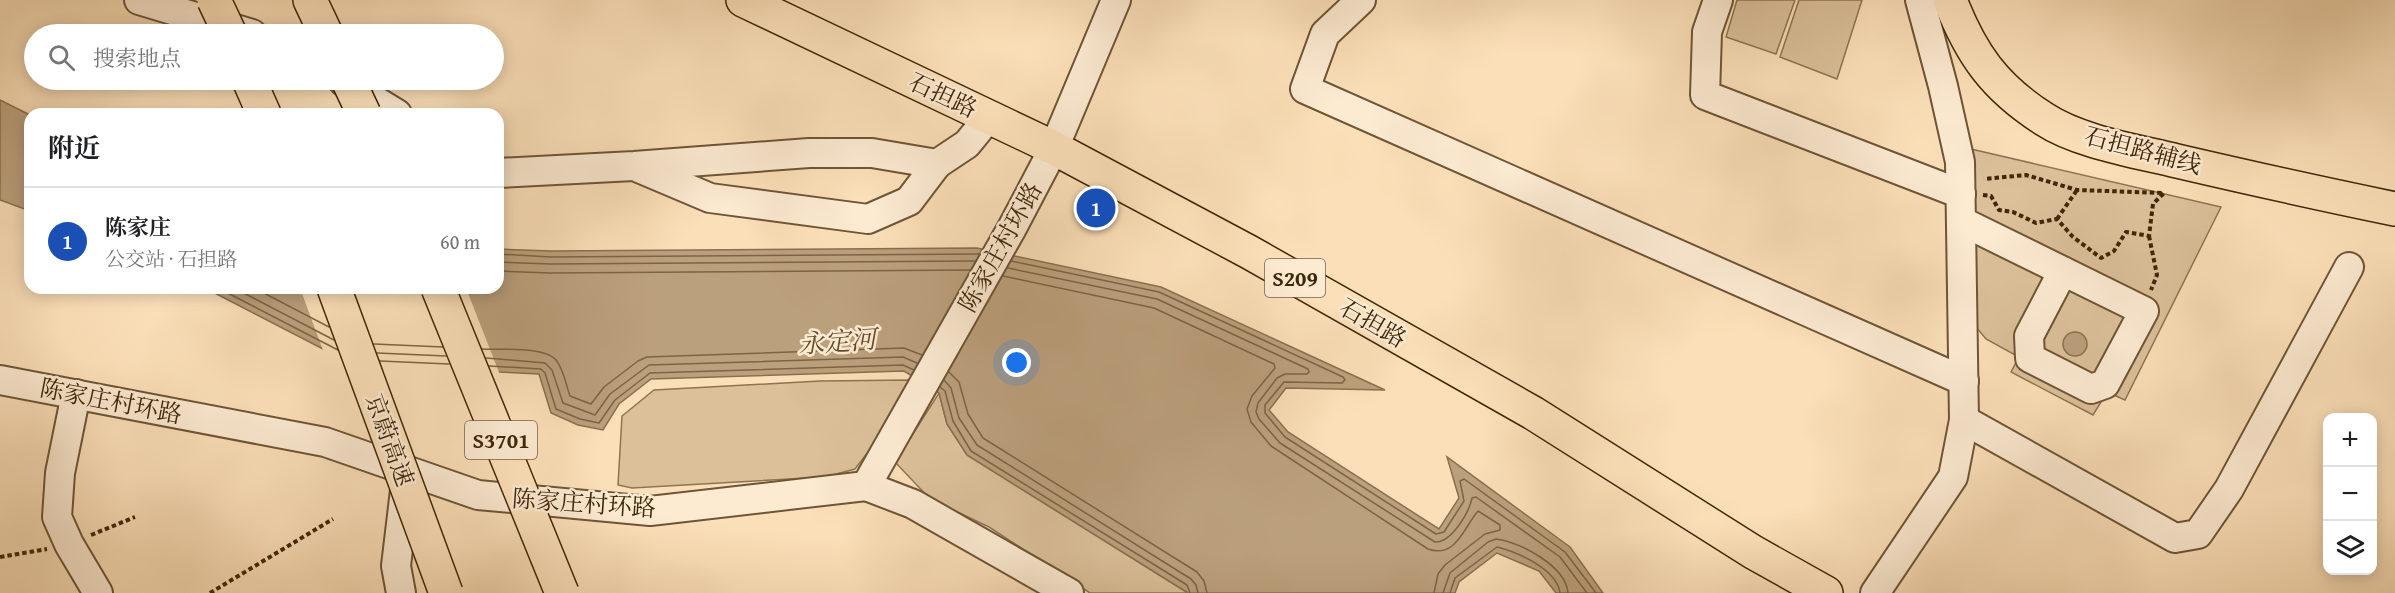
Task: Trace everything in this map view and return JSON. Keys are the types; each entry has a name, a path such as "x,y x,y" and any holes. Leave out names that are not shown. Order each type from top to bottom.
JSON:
{"main road":[{"path":"214,0 225,24"},
{"path":"310,0 321,24"},
{"name":"石担路","path":"742,0 1054,148 1250,252 1533,413 1753,552 1827,593"},
{"name":"石担路辅线","path":"1950,0 1963,34 1979,61 2006,90 2045,120 2098,142 2307,191 2395,209"},
{"path":"253,90 261,108"},
{"path":"353,90 361,108"},
{"name":"京蔚高速","path":"336,294 447,593"},
{"name":"S3701","path":"440,294 562,593"}],"street":[{"path":"139,0 219,24"},
{"name":"陈家庄村环路","path":"0,380 325,442 478,495 650,511 866,486 911,410 1054,148 1116,0"},
{"path":"1360,0 1325,34 1305,89 1964,381"},
{"path":"1718,0 1707,32 1705,95 1965,203 2062,271 2144,311 2105,384 2091,389 2030,358 2028,336 2062,271"},
{"path":"1875,593 1953,477 1964,420 1965,203 1960,162 1920,0"},
{"path":"357,90 387,108"},
{"path":"634,166 710,198 868,219 909,201 937,164 967,144 989,117"},
{"path":"504,173 809,153 872,153 937,164"},
{"path":"1964,420 2175,538 2198,534 2229,489 2349,267"},
{"path":"76,394 60,473 57,517 69,544 98,593"},
{"path":"401,593 396,566 408,471"},
{"path":"866,486 913,504 1069,593"}],"path":[{"path":"1965,203 1985,177 2026,175 2077,190 2164,193 2153,204 2149,236 2157,275 2144,311"},
{"path":"1965,203 1991,196 2000,210 2013,212 2036,223 2057,219 2077,190"},
{"path":"2057,219 2073,237 2101,258 2114,251 2126,232 2149,236"},
{"path":"210,593 333,519"}],"shaded area":[{"path":"1737,0 1795,0 1776,54 1726,37"},
{"path":"1799,0 1862,0 1837,79 1780,57"},
{"path":"1971,149 2221,207 2125,400 2107,392 2093,415 2011,372 2019,357 1986,339 1971,321"},
{"path":"911,380 888,426 855,469 825,477 632,488 618,485 622,416 654,390 820,381"},
{"path":"939,393 947,424 967,455 1188,593 1090,593 989,527 930,499 895,462"}],"water":[{"path":"0,100 24,112 24,209 0,200"},
{"name":"永定河","path":"977,248 1161,287 1385,390 1286,388 1269,410 1288,432 1439,529 1459,498 1447,457 1570,547 1603,593 1556,593 1539,571 1497,553 1459,582 1455,593 1188,593 967,455 947,424 939,393 904,371 651,379 619,404 603,430 578,425 551,413 539,374 354,365 217,294 504,294 504,249 551,251"},
{"path":"2075,332 2080,333 2086,339 2086,349 2080,355 2075,356 2070,355 2064,349 2063,344 2064,339 2070,333"}],"pier":[{"path":"302,294 468,294 500,375 354,368 324,353"}],"place":[{"name":"陈家庄","path":"1096,208"}]}
